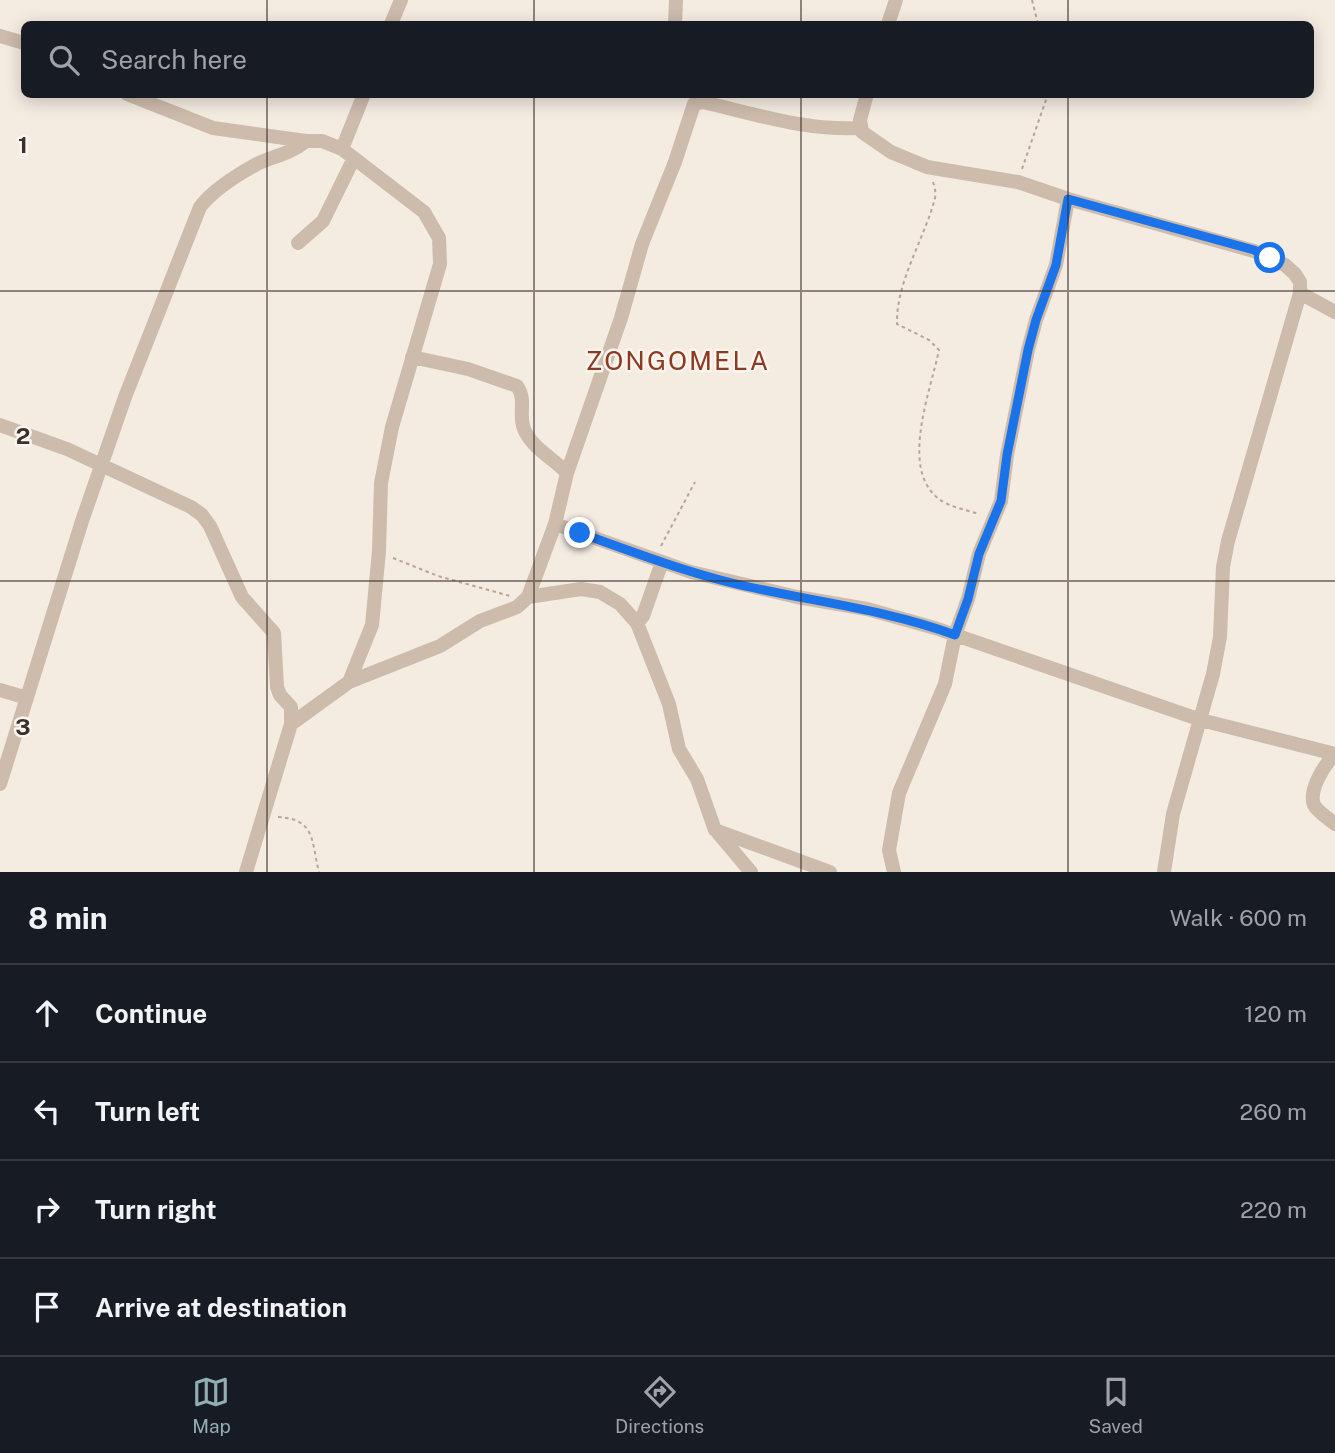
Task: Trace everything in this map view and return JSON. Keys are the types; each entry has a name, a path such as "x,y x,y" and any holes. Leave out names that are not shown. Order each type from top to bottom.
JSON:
{"street":[{"path":"392,21 401,0"},
{"path":"675,21 676,0"},
{"path":"889,21 896,0"},
{"path":"0,36 21,42"},
{"path":"137,98 213,128 322,141 348,153 424,212 439,238 440,264 392,427 381,483 379,551 372,630 349,682"},
{"path":"298,243 323,220 348,153 362,98"},
{"path":"860,128 866,98"},
{"path":"291,724 349,682 440,646 480,621 514,609 526,599 555,524 566,473 621,318 642,244 675,162 691,99 777,121 840,129 860,128 882,147 919,164 1017,182 1068,199 1254,250 1285,265 1300,282 1300,293 1228,541 1223,567 1220,638 1173,814 1164,872"},
{"path":"0,784 74,543 140,359 200,207 209,195 258,164 293,151 306,141"},
{"path":"894,872 889,850 899,793 945,684 955,635 968,599 979,554 1001,501 1007,455 1028,350 1056,265 1068,199"},
{"path":"1300,293 1335,312"},
{"path":"412,358 468,369 517,386 522,396 525,432 534,444 554,459 566,473"},
{"path":"0,425 67,449 191,507 205,519 242,597 274,635 277,687 280,695 291,707 291,724 246,872"},
{"path":"555,524 658,561 732,583 867,609 955,635 1200,720 1335,754 1323,768 1313,796 1317,808 1335,824"},
{"path":"637,623 643,616 658,561"},
{"path":"526,599 581,589 600,592 620,604 637,623 668,704 679,749 697,779 715,830 751,872"},
{"path":"0,690 27,698"},
{"path":"715,830 830,872"}],"path":[{"path":"1032,0 1037,21"},
{"path":"1017,182 1047,98"},
{"path":"919,164 933,183 935,197 914,253 897,319 900,327 929,340 939,350 920,437 921,466 930,489 942,502 994,519"},
{"path":"658,561 695,482"},
{"path":"379,551 428,573 526,599"},
{"path":"261,822 280,817 297,819 304,823 310,835 319,872"}],"district":[{"name":"ZONGOMELA","path":"678,360"}],"route":[{"path":"580,533 691,572 797,597 867,609 955,635 968,599 979,554 1001,501 1007,455 1028,350 1056,265 1068,199 1254,250 1270,258"}]}
